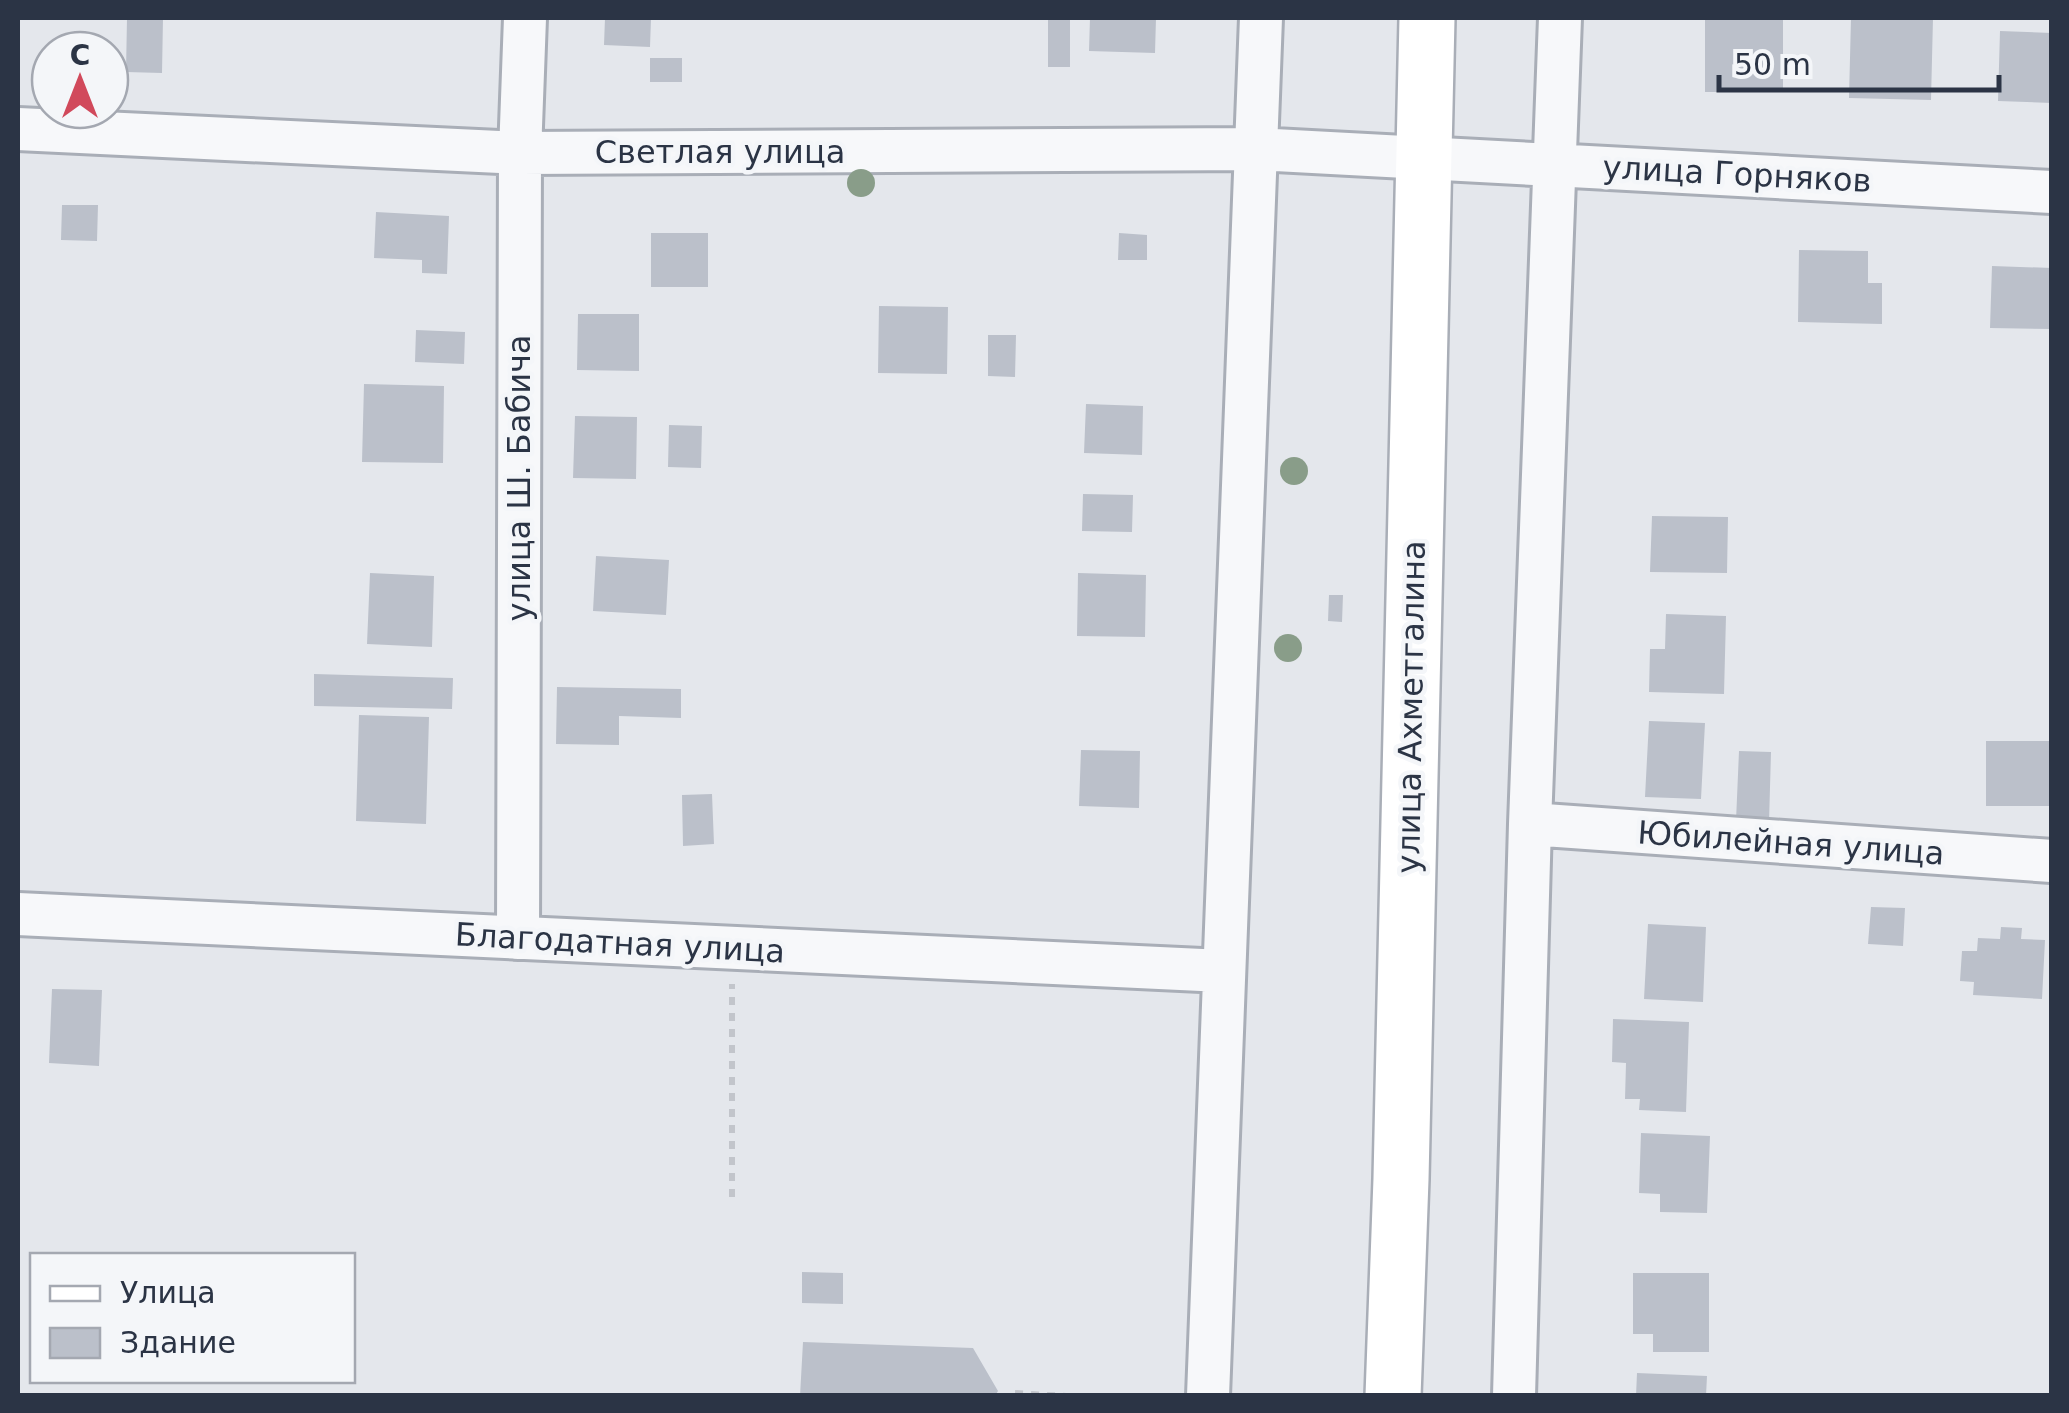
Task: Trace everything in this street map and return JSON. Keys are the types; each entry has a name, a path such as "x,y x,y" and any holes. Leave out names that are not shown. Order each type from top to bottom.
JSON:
{"main road":[{"name":"улица Ахметгалина","path":"1393,1396 1402,1160 1427,18"}],"street":[{"name":"улица Ш. Бабича","path":"518,938 520,153 525,18"},
{"path":"1208,1396 1262,18"},
{"path":"1514,1396 1530,824 1560,18"},
{"name":"Светлая улица","path":"18,129 520,153 1256,150 1422,159"},
{"name":"улица Горняков","path":"1422,159 2052,192"},
{"name":"Юбилейная улица","path":"1530,824 2052,862"},
{"name":"Благодатная улица","path":"18,914 1222,971"}],"path":[{"path":"732,1198 733,948"},
{"path":"1015,1392 1066,1396"}],"building":[{"path":"127,18 163,18 162,73 130,72 130,30 127,30"},
{"path":"605,18 651,18 650,47 604,45"},
{"path":"1048,18 1070,18 1070,67 1048,67"},
{"path":"1090,18 1156,18 1155,53 1089,51"},
{"path":"1705,18 1783,18 1783,92 1705,92"},
{"path":"1851,18 1933,18 1931,100 1849,98"},
{"path":"2000,31 2052,33 2052,103 1998,101"},
{"path":"650,58 682,58 682,82 650,82"},
{"path":"62,205 98,205 97,241 61,240"},
{"path":"376,212 449,216 447,274 422,273 422,260 374,258"},
{"path":"651,233 708,233 708,287 651,287"},
{"path":"1119,233 1147,235 1147,260 1118,260"},
{"path":"1799,250 1868,251 1868,283 1882,283 1882,324 1798,322"},
{"path":"1992,266 2052,268 2052,329 1990,328"},
{"path":"879,306 948,307 947,374 878,373"},
{"path":"578,314 639,314 639,371 577,370"},
{"path":"416,330 465,332 464,364 415,362"},
{"path":"988,335 1016,335 1015,377 988,376"},
{"path":"364,384 444,386 443,463 362,462"},
{"path":"1086,404 1143,406 1142,455 1084,453"},
{"path":"575,416 637,417 636,479 573,478"},
{"path":"669,425 702,426 701,468 668,467"},
{"path":"1083,494 1133,495 1132,532 1082,531"},
{"path":"1652,516 1728,517 1727,573 1650,572"},
{"path":"596,556 669,560 666,615 593,611"},
{"path":"370,573 434,576 432,647 367,644"},
{"path":"1078,573 1146,575 1145,637 1077,636"},
{"path":"1329,595 1343,595 1342,622 1328,621"},
{"path":"1666,614 1726,616 1724,694 1649,692 1650,649 1665,649"},
{"path":"314,674 453,678 452,709 314,706"},
{"path":"557,687 681,689 681,718 619,716 619,745 556,744"},
{"path":"359,715 429,717 426,824 356,821"},
{"path":"1649,721 1705,723 1701,799 1645,797"},
{"path":"1986,741 2052,741 2052,806 1986,806"},
{"path":"1081,750 1140,751 1139,808 1079,806"},
{"path":"1739,751 1771,752 1769,823 1736,821"},
{"path":"712,794 714,844 683,846 682,795"},
{"path":"1871,907 1905,908 1903,946 1868,944"},
{"path":"1648,924 1706,927 1703,1002 1644,999"},
{"path":"2001,927 2022,928 2021,939 2045,940 2042,999 1973,995 1974,982 1960,981 1962,951 1977,951 1978,938 2000,939"},
{"path":"52,989 102,990 99,1066 49,1063"},
{"path":"1613,1019 1689,1022 1686,1112 1639,1110 1640,1099 1625,1099 1626,1063 1612,1062"},
{"path":"1641,1133 1710,1136 1707,1213 1660,1212 1660,1194 1639,1193"},
{"path":"802,1272 843,1273 843,1304 802,1303"},
{"path":"1633,1273 1709,1273 1709,1352 1653,1352 1653,1334 1633,1334"},
{"path":"803,1342 973,1348 998,1391 995,1396 800,1396"},
{"path":"1637,1373 1707,1376 1706,1396 1636,1396"}]}
